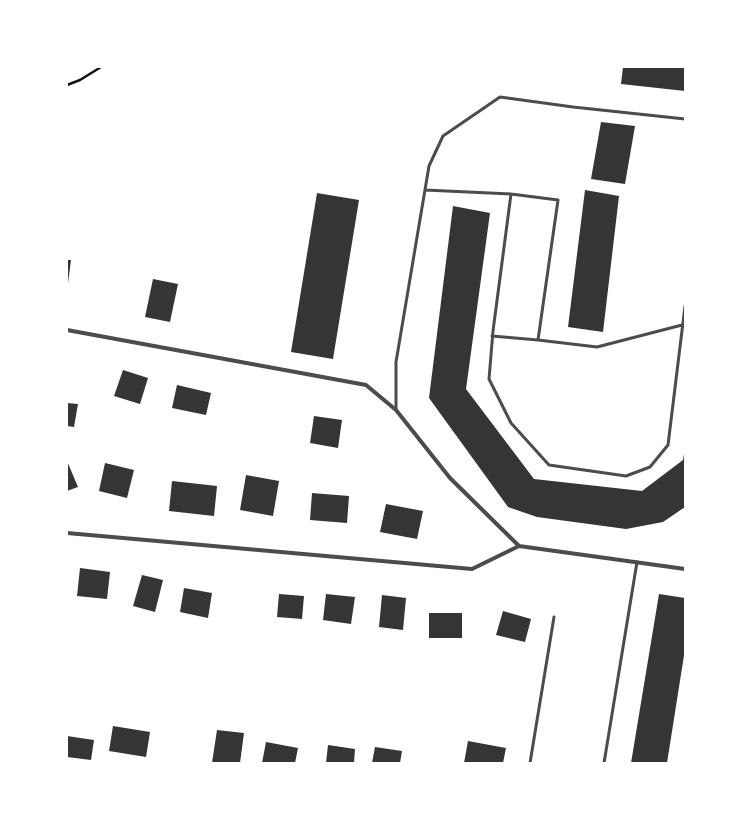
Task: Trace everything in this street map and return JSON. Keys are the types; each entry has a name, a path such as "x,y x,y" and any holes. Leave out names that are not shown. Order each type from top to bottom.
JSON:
{"street":[{"path":"67,330 366,384 396,410 450,478 519,546"},
{"path":"67,533 472,569 519,546 685,568"}],"lane":[{"path":"396,410 396,362 429,166 443,136 500,97 580,108 685,119"},
{"path":"425,190 511,194 558,200 538,340"},
{"path":"511,194 492,336 489,379 511,423 549,465 626,476 650,467 668,445 684,326 685,306"},
{"path":"492,336 597,347 684,326"},
{"path":"604,763 637,562"},
{"path":"530,763 554,617"}],"path":[{"path":"67,85 80,80 100,67"}],"building":[{"path":"623,67 685,67 685,91 621,84"},
{"path":"601,122 635,126 625,184 591,179"},
{"path":"585,190 619,196 603,332 568,327"},
{"path":"317,193 359,200 333,359 291,352"},
{"path":"453,206 490,213 466,389 534,479 642,491 683,460 685,454 685,507 663,522 626,529 537,517 508,507 429,398"},
{"path":"67,260 71,260 68,283 67,282"},
{"path":"153,279 178,284 170,322 145,317"},
{"path":"123,370 148,378 140,404 114,396"},
{"path":"177,385 211,393 206,415 172,408"},
{"path":"67,403 78,404 74,427 67,426"},
{"path":"314,416 342,420 338,448 310,443"},
{"path":"67,461 78,487 67,491"},
{"path":"105,463 134,470 127,498 99,491"},
{"path":"246,475 279,481 273,516 240,510"},
{"path":"172,481 217,486 214,516 169,511"},
{"path":"312,493 349,496 347,523 310,520"},
{"path":"386,504 423,511 417,539 380,532"},
{"path":"80,568 110,572 107,599 77,596"},
{"path":"142,575 163,580 155,612 133,606"},
{"path":"184,588 212,593 208,618 180,612"},
{"path":"279,594 304,596 302,619 277,617"},
{"path":"326,594 355,597 351,624 323,620"},
{"path":"659,594 685,598 685,649 667,763 631,763"},
{"path":"382,595 406,598 403,630 379,627"},
{"path":"503,611 531,619 525,642 496,635"},
{"path":"429,613 462,613 462,638 429,638"},
{"path":"113,726 150,732 146,757 109,751"},
{"path":"217,730 244,733 240,763 212,763"},
{"path":"67,736 94,740 91,760 67,757"},
{"path":"468,741 506,748 503,763 464,763"},
{"path":"266,742 298,748 295,763 262,763"},
{"path":"328,745 355,749 354,763 326,763"},
{"path":"375,747 402,751 400,763 372,763"}]}
